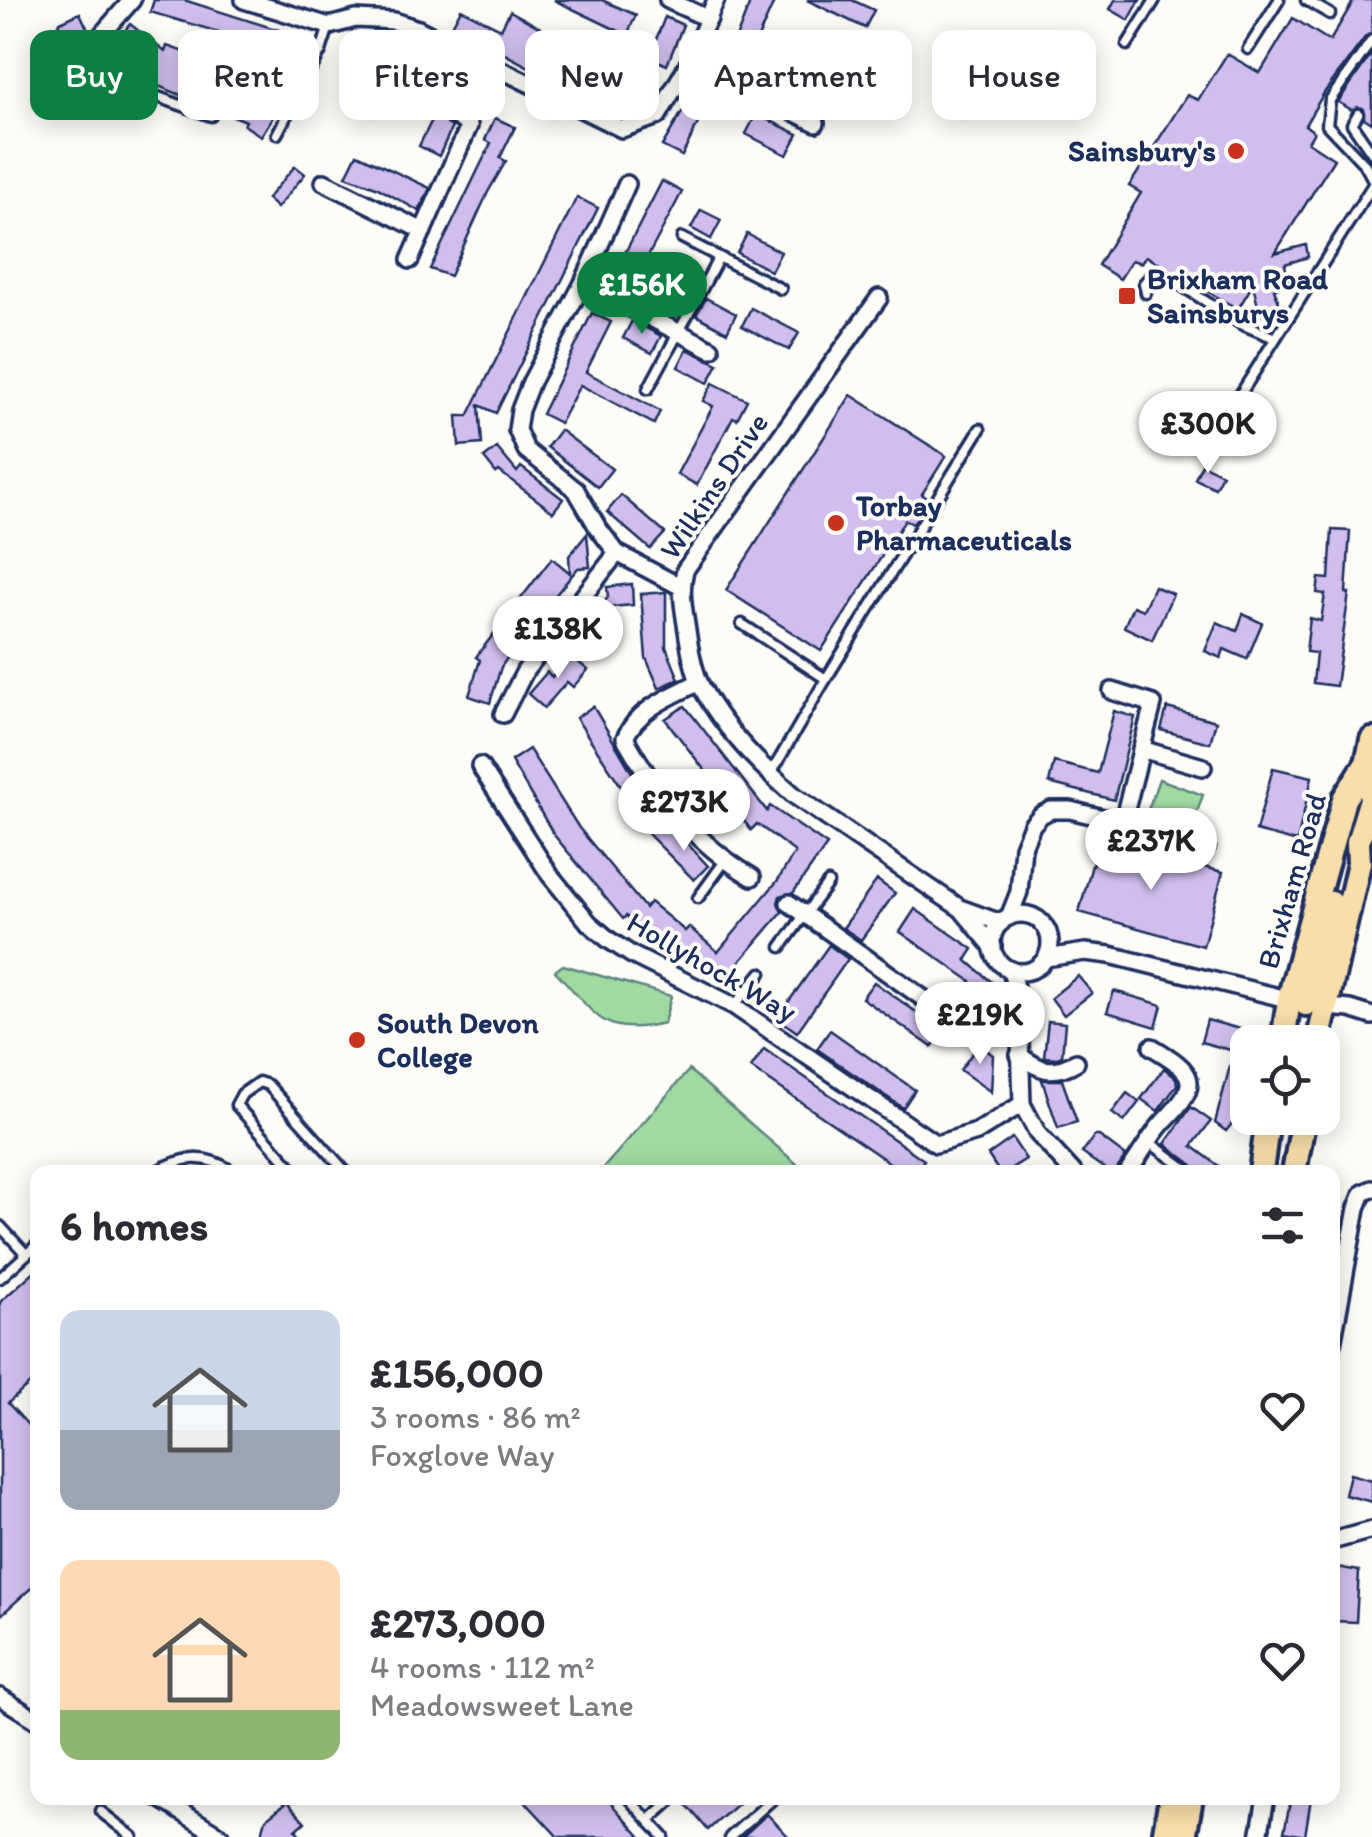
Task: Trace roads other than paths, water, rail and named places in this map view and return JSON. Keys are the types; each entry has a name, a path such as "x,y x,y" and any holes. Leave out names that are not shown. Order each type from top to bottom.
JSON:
{"main road":[{"path":"1306,1003 1341,861 1358,842 1371,799 1369,751"},
{"name":"Brixham Road","path":"1293,1025 1306,1003 1344,799 1369,751"},
{"name":"Brixham Road","path":"1306,1003 1313,1025"},
{"path":"1262,1165 1266,1135"},
{"path":"1295,1165 1301,1135"},
{"path":"1164,1837 1170,1805"},
{"path":"1184,1837 1189,1805"}],"street":[{"path":"106,30 132,0"},
{"path":"244,0 329,26 356,18 394,21 418,29 622,129 658,116 679,80"},
{"path":"356,18 360,0"},
{"path":"668,0 709,18"},
{"path":"704,30 716,0"},
{"path":"410,260 468,126 403,75 418,29"},
{"path":"812,120 816,122"},
{"path":"324,182 424,230"},
{"path":"626,184 584,283 531,382 517,430 526,450 576,490 618,553 681,588"},
{"path":"584,283 711,349"},
{"name":"Wilkins Drive","path":"879,298 685,570 681,588 690,650 699,682 718,712 770,775 960,908 993,947 999,962 1010,970"},
{"path":"504,714 524,671 618,553"},
{"path":"699,682 650,707 626,738 691,831 752,877"},
{"path":"1112,690 1153,704 1122,820"},
{"path":"1141,749 1203,768"},
{"name":"Hollyhock Way","path":"480,766 550,874 590,922 632,955 734,1006 936,1144 977,1132 1022,1104"},
{"path":"993,947 995,932 1019,892 1024,847 1032,825 1042,815 1050,810 1070,810 1166,832"},
{"path":"1019,892 1047,931 1085,952 1372,1016"},
{"path":"789,904 944,1013 970,1026 1018,1032"},
{"name":"Wilkins Drive","path":"960,908 1005,920 1022,914 1034,917"},
{"path":"1046,958 1050,940 1047,931"},
{"path":"1067,1165 1038,1134 1022,1104 1020,1004 1033,970 1046,958 1085,952"},
{"path":"1010,970 1020,1004"},
{"path":"1010,970 1033,970"},
{"path":"1133,1165 1190,1093 1191,1078 1176,1061 1152,1048"},
{"path":"1019,1055 1039,1070 1063,1070 1076,1062"},
{"path":"1340,1299 1356,1208 1363,1192 1372,1190"},
{"path":"1340,1539 1372,1530"},
{"path":"0,1698 30,1716"},
{"path":"171,1805 222,1837"},
{"path":"1259,1837 1265,1805"}],"lane":[{"path":"1127,44 1155,0"},
{"path":"1248,49 1279,0"},
{"path":"1306,0 1330,14"},
{"path":"277,134 321,52 329,26"},
{"path":"1372,41 1330,100 1327,125 1365,164 1372,178"},
{"path":"1358,114 1352,124 1372,153"},
{"path":"1362,138 1372,132"},
{"path":"1219,428 1372,186"},
{"path":"682,238 781,289"},
{"path":"648,389 720,257"},
{"path":"1146,293 1144,283 1157,270 1241,324 1275,338"},
{"path":"770,775 980,429"},
{"path":"742,624 826,678"},
{"path":"1166,832 1210,847"},
{"path":"698,898 725,860"},
{"path":"780,947 828,883"},
{"path":"734,1006 761,972"},
{"path":"290,1165 236,1105 242,1094 258,1082 268,1084 340,1165"},
{"path":"1149,1142 1180,1165"},
{"path":"167,1165 196,1158 220,1165"},
{"path":"211,1165 213,1161"},
{"path":"0,1226 26,1254"},
{"path":"0,1278 30,1251"},
{"path":"635,1805 664,1837"},
{"path":"649,1820 664,1805"},
{"path":"730,1837 766,1805"},
{"path":"100,1811 133,1837"}],"place":[{"name":"Sainsbury's","path":"1236,151"},
{"name":"Brixham Road Sainsburys","path":"1127,296"},
{"name":"Torbay Pharmaceuticals","path":"836,523"},
{"name":"South Devon College","path":"357,1040"}]}
